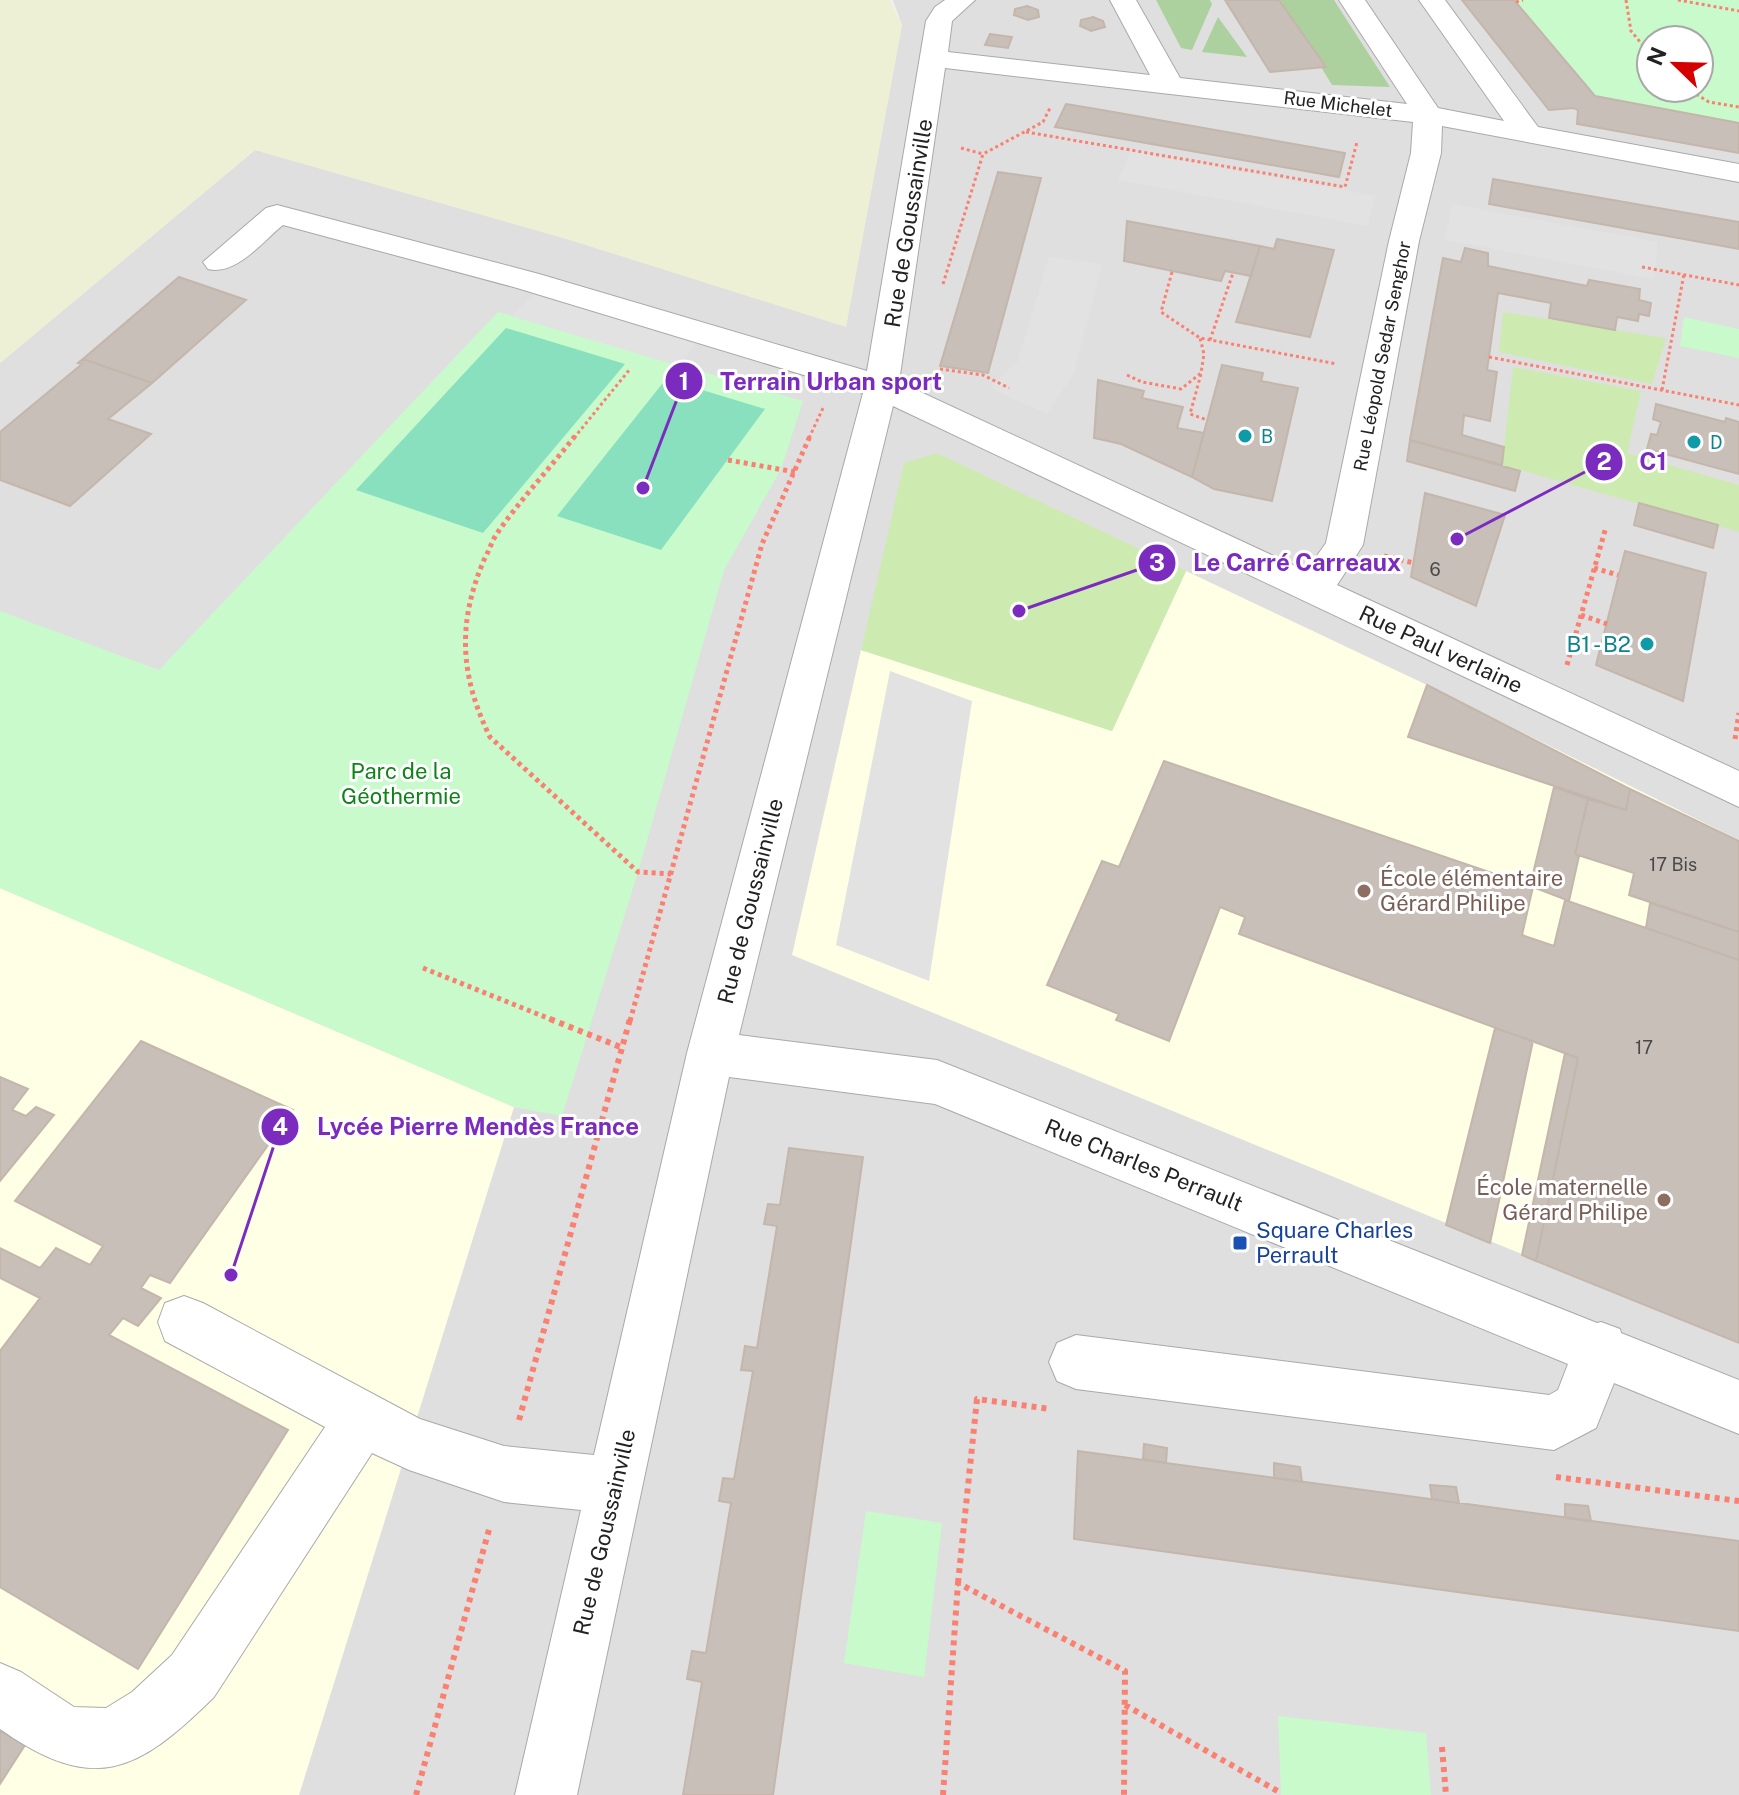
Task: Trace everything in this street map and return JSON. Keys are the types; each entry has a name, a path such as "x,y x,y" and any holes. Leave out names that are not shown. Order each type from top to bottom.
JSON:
{"street":[{"path":"1123,0 1169,84"},
{"path":"1352,0 1428,115"},
{"path":"1432,0 1527,132"},
{"name":"Rue de Goussainville","path":"546,1795 711,1053 866,381 889,341 939,21 950,3"},
{"name":"Rue Michelet","path":"934,59 1428,115 1739,173"},
{"name":"Rue Léopold Sedar Senghor","path":"1314,589 1344,545 1426,153 1428,115"},
{"name":"Rue Paul verlaine","path":"219,262 277,214 528,281 866,381 1739,790"},
{"name":"Rue Charles Perrault","path":"711,1053 937,1082 1601,1348 1739,1407"},
{"path":"184,1322 409,1443 504,1474 614,1485"},
{"path":"1071,1387 1554,1423 1577,1409 1601,1348"},
{"path":"0,1693 71,1736 115,1736 157,1711 193,1676 363,1418"}],"path":[{"path":"1516,2 1523,0"},
{"path":"1626,0 1631,31 1635,36"},
{"path":"1678,0 1739,11"},
{"path":"943,286 983,154 1043,122 1064,73"},
{"path":"1715,103 1739,107"},
{"path":"1025,131 1345,187 1358,140 1426,153"},
{"path":"1642,267 1739,285"},
{"path":"1172,272 1161,312 1200,338 1378,371"},
{"path":"1210,340 1233,273"},
{"path":"1662,390 1684,274"},
{"path":"1200,338 1204,354 1190,414 1207,420"},
{"path":"889,341 925,344 922,367 983,375 1009,388"},
{"path":"1489,357 1739,405"},
{"path":"630,369 496,534 472,588 464,636 467,672 477,710 490,737 638,872 671,874"},
{"path":"1127,375 1153,385 1181,389 1201,373"},
{"path":"416,1795 762,544 825,403 866,381"},
{"path":"728,460 795,472"},
{"path":"1566,666 1606,527"},
{"path":"1594,568 1618,575"},
{"path":"1581,615 1607,624"},
{"path":"1734,743 1739,713"},
{"path":"423,968 623,1048"},
{"path":"943,1795 958,1583 977,1399 1071,1387"},
{"path":"1550,1476 1739,1501"},
{"path":"958,1583 1125,1671 1124,1795"},
{"path":"1125,1705 1281,1793"},
{"path":"1442,1747 1446,1795"}],"shaded area":[{"path":"0,0 889,0 902,25 846,327 567,239 255,150 0,363"},
{"path":"893,0 1739,0 1739,1795 0,1795 0,363 255,150 567,239 846,326 902,25"},
{"path":"1131,151 1375,196 1368,226 1118,180"},
{"path":"1452,204 1658,242 1654,279 1445,240"},
{"path":"1049,257 1102,264 1074,373 1047,414 990,388 1018,361"},
{"path":"533,294 698,341 679,366 511,316"},
{"path":"1186,571 1427,685 1739,840 1739,1343 792,955 861,650 1112,731"},
{"path":"890,671 972,701 929,981 836,945"},
{"path":"0,888 514,1107 299,1795 0,1795"}],"green space":[{"path":"1156,0 1210,0 1212,4 1192,50 1181,48"},
{"path":"1280,0 1334,0 1390,87 1332,85"},
{"path":"1514,0 1739,0 1739,123 1638,104 1715,104 1715,24 1635,24 1635,104 1595,96"},
{"path":"1218,17 1247,57 1202,52"},
{"name":"Parc de la Géothermie","path":"498,312 803,401 781,469 724,570 638,872 562,1116 514,1107 0,888 0,611 159,670"},
{"path":"1503,312 1666,338 1652,384 1499,352"},
{"path":"1684,317 1739,329 1739,358 1680,346"},
{"path":"506,328 625,364 483,533 356,490"},
{"path":"1513,367 1641,391 1627,453 1739,485 1739,532 1502,465"},
{"path":"666,379 765,409 661,550 557,516"},
{"path":"937,453 1186,571 1112,731 861,650 904,463"},
{"path":"866,1511 942,1523 924,1677 844,1663"},
{"path":"1278,1716 1426,1733 1431,1795 1281,1795"}],"building":[{"path":"1225,0 1279,0 1326,67 1270,72"},
{"path":"1462,0 1514,0 1595,96 1739,123 1739,153 1577,124 1578,110 1574,108 1549,110"},
{"path":"1027,6 1038,10 1039,17 1028,20 1014,15 1015,9"},
{"path":"1093,17 1103,21 1105,27 1091,31 1080,26 1081,20"},
{"path":"990,34 1012,37 1008,48 985,45"},
{"path":"1066,104 1345,153 1339,177 1055,127"},
{"path":"998,172 1041,178 988,373 940,366"},
{"path":"1493,179 1739,222 1739,249 1489,204"},
{"path":"1127,221 1260,246 1251,276 1225,271 1221,281 1124,261"},
{"path":"1277,239 1334,250 1310,337 1236,322 1260,246 1274,249"},
{"path":"1465,248 1488,253 1488,266 1587,286 1589,280 1640,289 1639,300 1651,303 1649,316 1639,314 1638,321 1617,317 1615,330 1549,318 1551,303 1498,293 1487,370 1497,372 1490,421 1464,415 1462,435 1504,447 1502,465 1410,440 1443,258 1461,262"},
{"path":"179,277 246,300 152,383 83,359"},
{"path":"83,359 152,383 108,419 151,434 70,506 0,480 0,432 82,364 78,363"},
{"name":"B","path":"1222,365 1263,373 1261,381 1298,388 1272,501 1214,489 1192,477"},
{"path":"1098,380 1144,391 1142,398 1183,407 1177,428 1204,433 1192,477 1121,444 1094,438"},
{"name":"D","path":"1656,404 1725,422 1726,418 1739,422 1739,474 1647,449 1651,434 1657,435 1661,422 1653,419"},
{"path":"1410,440 1520,471 1515,491 1407,461"},
{"path":"1425,493 1505,515 1476,606 1411,577"},
{"path":"1639,503 1718,525 1713,548 1634,525"},
{"name":"B1 - B2","path":"1625,551 1706,573 1683,701 1596,665"},
{"path":"1427,685 1630,789 1626,810 1408,737"},
{"path":"1164,761 1533,887 1522,935 1554,946 1565,900 1739,960 1739,1343 1536,1261 1578,1058 1239,934 1245,917 1220,907 1169,1041 1116,1020 1119,1014 1047,985 1102,861 1119,867"},
{"path":"1554,787 1588,799 1575,854 1579,856 1569,901 1530,886"},
{"path":"1630,789 1739,841 1739,932 1629,895 1634,873 1575,854 1588,799 1626,810"},
{"path":"1650,903 1739,932 1739,960 1646,928"},
{"path":"1495,1028 1533,1041 1490,1243 1446,1225"},
{"path":"141,1041 293,1110 170,1283 150,1275 141,1288 161,1298 138,1326 123,1318 109,1335 288,1430 138,1669 0,1587 0,1351 40,1298 0,1278 0,1248 40,1268 56,1248 90,1265 103,1246 15,1201"},
{"path":"1565,1053 1578,1058 1536,1261 1522,1255"},
{"path":"0,1077 28,1089 12,1110 26,1116 36,1107 54,1115 0,1181"},
{"path":"789,1148 863,1157 773,1795 683,1795 702,1682 687,1679 692,1651 706,1653 731,1503 719,1501 723,1478 734,1479 753,1371 741,1370 745,1346 757,1348 777,1226 764,1224 768,1204 780,1205"},
{"path":"1144,1444 1167,1448 1166,1463 1143,1459"},
{"path":"1078,1451 1739,1541 1739,1631 1074,1539"},
{"path":"1274,1463 1300,1467 1302,1482 1274,1478"},
{"path":"1430,1485 1456,1487 1459,1503 1432,1499"},
{"path":"1565,1504 1588,1506 1591,1521 1565,1518"},
{"path":"0,1731 25,1745 0,1784"}],"place":[{"name":"B","path":"1245,436"},
{"name":"D","path":"1694,442"},
{"name":"Terrain Urban sport","path":"643,488"},
{"name":"C1","path":"1457,539"},
{"name":"Le Carré Carreaux","path":"1019,611"},
{"name":"B1 - B2","path":"1647,644"},
{"name":"École élémentaire Gérard Philipe","path":"1364,891"},
{"name":"École maternelle Gérard Philipe","path":"1664,1200"},
{"name":"Square Charles Perrault","path":"1240,1243"},
{"name":"Lycée Pierre Mendès France","path":"231,1275"}]}
